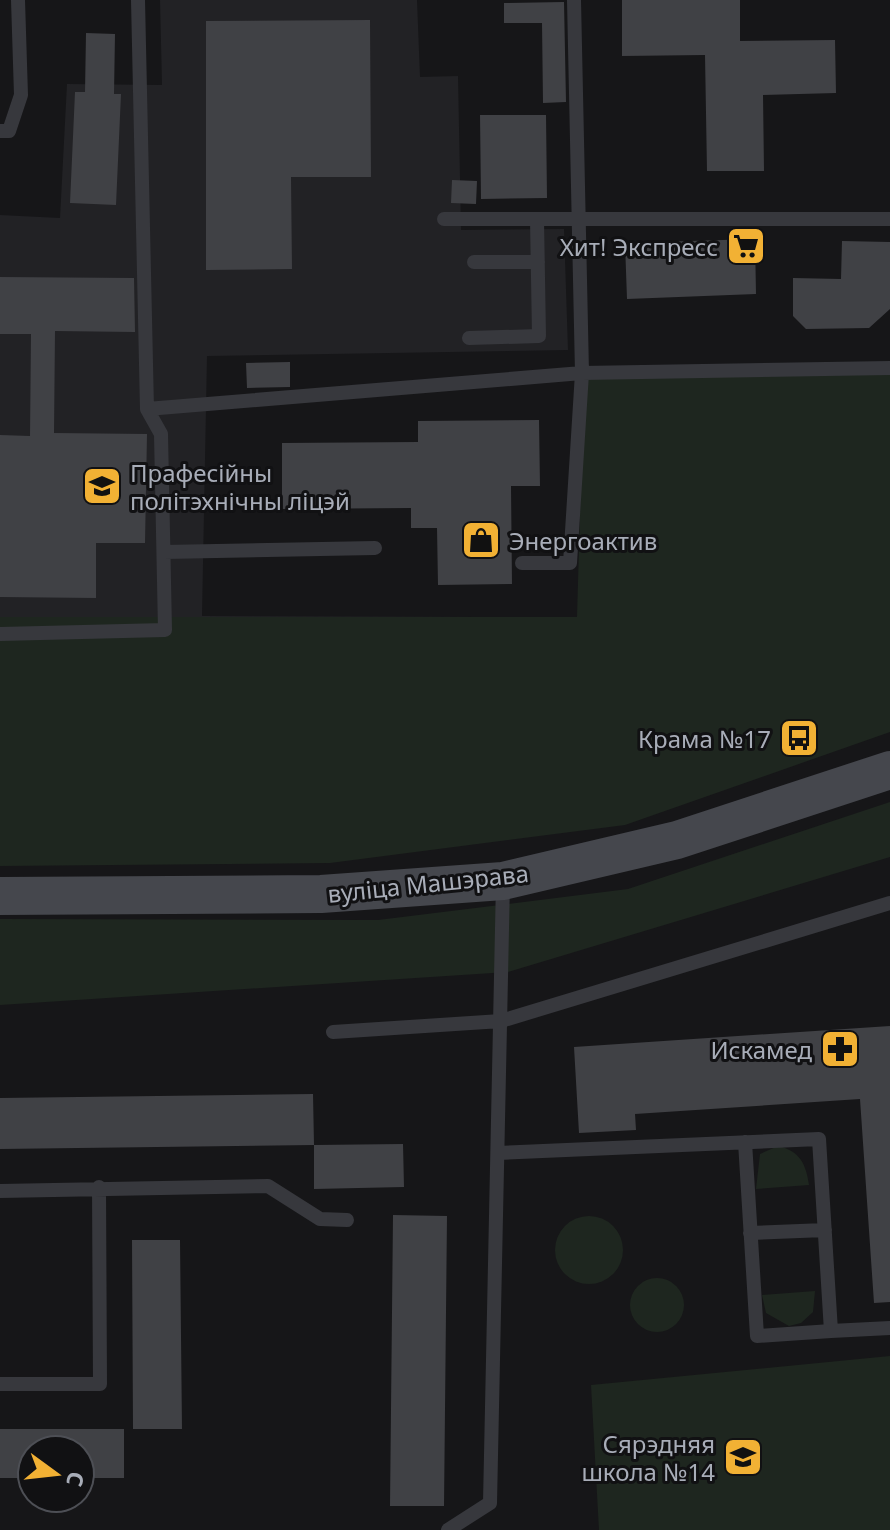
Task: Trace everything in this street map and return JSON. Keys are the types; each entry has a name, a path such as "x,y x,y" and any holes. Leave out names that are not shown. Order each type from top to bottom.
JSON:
{"street":[{"name":"вуліца Машэрава","path":"0,896 321,894 503,881 677,840 890,770"}],"lane":[{"path":"0,131 9,131 21,95 18,0"},
{"path":"0,634 165,630 161,434 147,409 138,0"},
{"path":"522,563 570,563 582,373 574,0"},
{"path":"444,219 890,219"},
{"path":"469,338 539,336 537,219"},
{"path":"474,262 538,262"},
{"path":"147,409 582,373 890,368"},
{"path":"164,552 375,548"},
{"path":"448,1530 490,1503 503,881"},
{"path":"333,1032 501,1021 890,903"},
{"path":"498,1153 819,1139 831,1331"},
{"path":"745,1142 757,1336 890,1328"},
{"path":"0,1191 268,1186 320,1219 347,1220"},
{"path":"0,1384 100,1384 99,1187"},
{"path":"750,1233 825,1230"}],"shaded area":[{"name":"Прафесійны політэхнічны ліцэй","path":"160,0 417,0 420,77 458,76 461,230 564,229 568,350 207,356 202,616 484,617 0,823 0,215 60,218 67,84 162,85"},
{"path":"890,370 890,732 625,825 330,863 0,866 0,617 577,617 584,374"},
{"path":"890,802 890,857 508,972 0,1005 0,919 378,920 628,889"},
{"path":"778,1146 792,1151 801,1160 809,1185 756,1189 760,1154"},
{"path":"582,1216 596,1216 608,1221 618,1231 623,1250 618,1269 608,1279 596,1284 582,1284 570,1279 560,1269 555,1257 555,1243 560,1231 570,1221"},
{"path":"657,1278 676,1286 684,1305 676,1324 657,1332 638,1324 630,1305 638,1286"},
{"path":"815,1291 813,1312 801,1323 789,1326 766,1313 762,1295"},
{"name":"Сярэдняя школа №14","path":"890,1356 890,1530 599,1530 591,1385"}],"building":[{"path":"622,0 740,0 740,41 835,40 836,93 763,95 764,171 707,171 705,55 622,56"},
{"path":"564,2 566,102 543,103 542,23 504,23 504,3"},
{"path":"370,20 371,177 291,177 292,269 206,270 206,21"},
{"path":"86,33 115,34 114,94 121,94 116,205 70,203 75,92 85,92"},
{"path":"480,115 546,115 547,198 481,199"},
{"path":"452,180 477,181 476,204 451,203"},
{"path":"755,239 756,294 627,299 625,243"},
{"path":"842,241 890,242 890,309 869,328 806,329 793,316 793,278 841,279"},
{"path":"0,277 134,278 135,332 55,331 54,433 147,434 145,543 96,543 96,598 0,597 0,435 30,436 31,334 0,334"},
{"path":"290,362 290,387 247,388 246,363"},
{"path":"539,420 540,486 511,486 512,584 438,585 437,528 411,528 411,508 282,509 282,443 418,442 418,421"},
{"path":"890,1026 890,1302 874,1303 860,1099 635,1114 636,1130 579,1133 574,1047"},
{"path":"313,1094 314,1145 0,1149 0,1098"},
{"path":"403,1144 404,1187 314,1189 314,1145"},
{"path":"393,1215 447,1216 444,1506 390,1506"},
{"path":"132,1240 180,1240 182,1429 133,1429"},
{"path":"0,1429 124,1429 124,1478 96,1478 96,1434 16,1434 16,1478 0,1478"}],"place":[{"name":"Хит! Экспресс","path":"746,246"},
{"name":"Прафесійны політэхнічны ліцэй","path":"102,486"},
{"name":"Энергоактив","path":"481,540"},
{"name":"Крама №17","path":"799,738"},
{"name":"Искамед","path":"840,1049"},
{"name":"Сярэдняя школа №14","path":"743,1457"}]}
